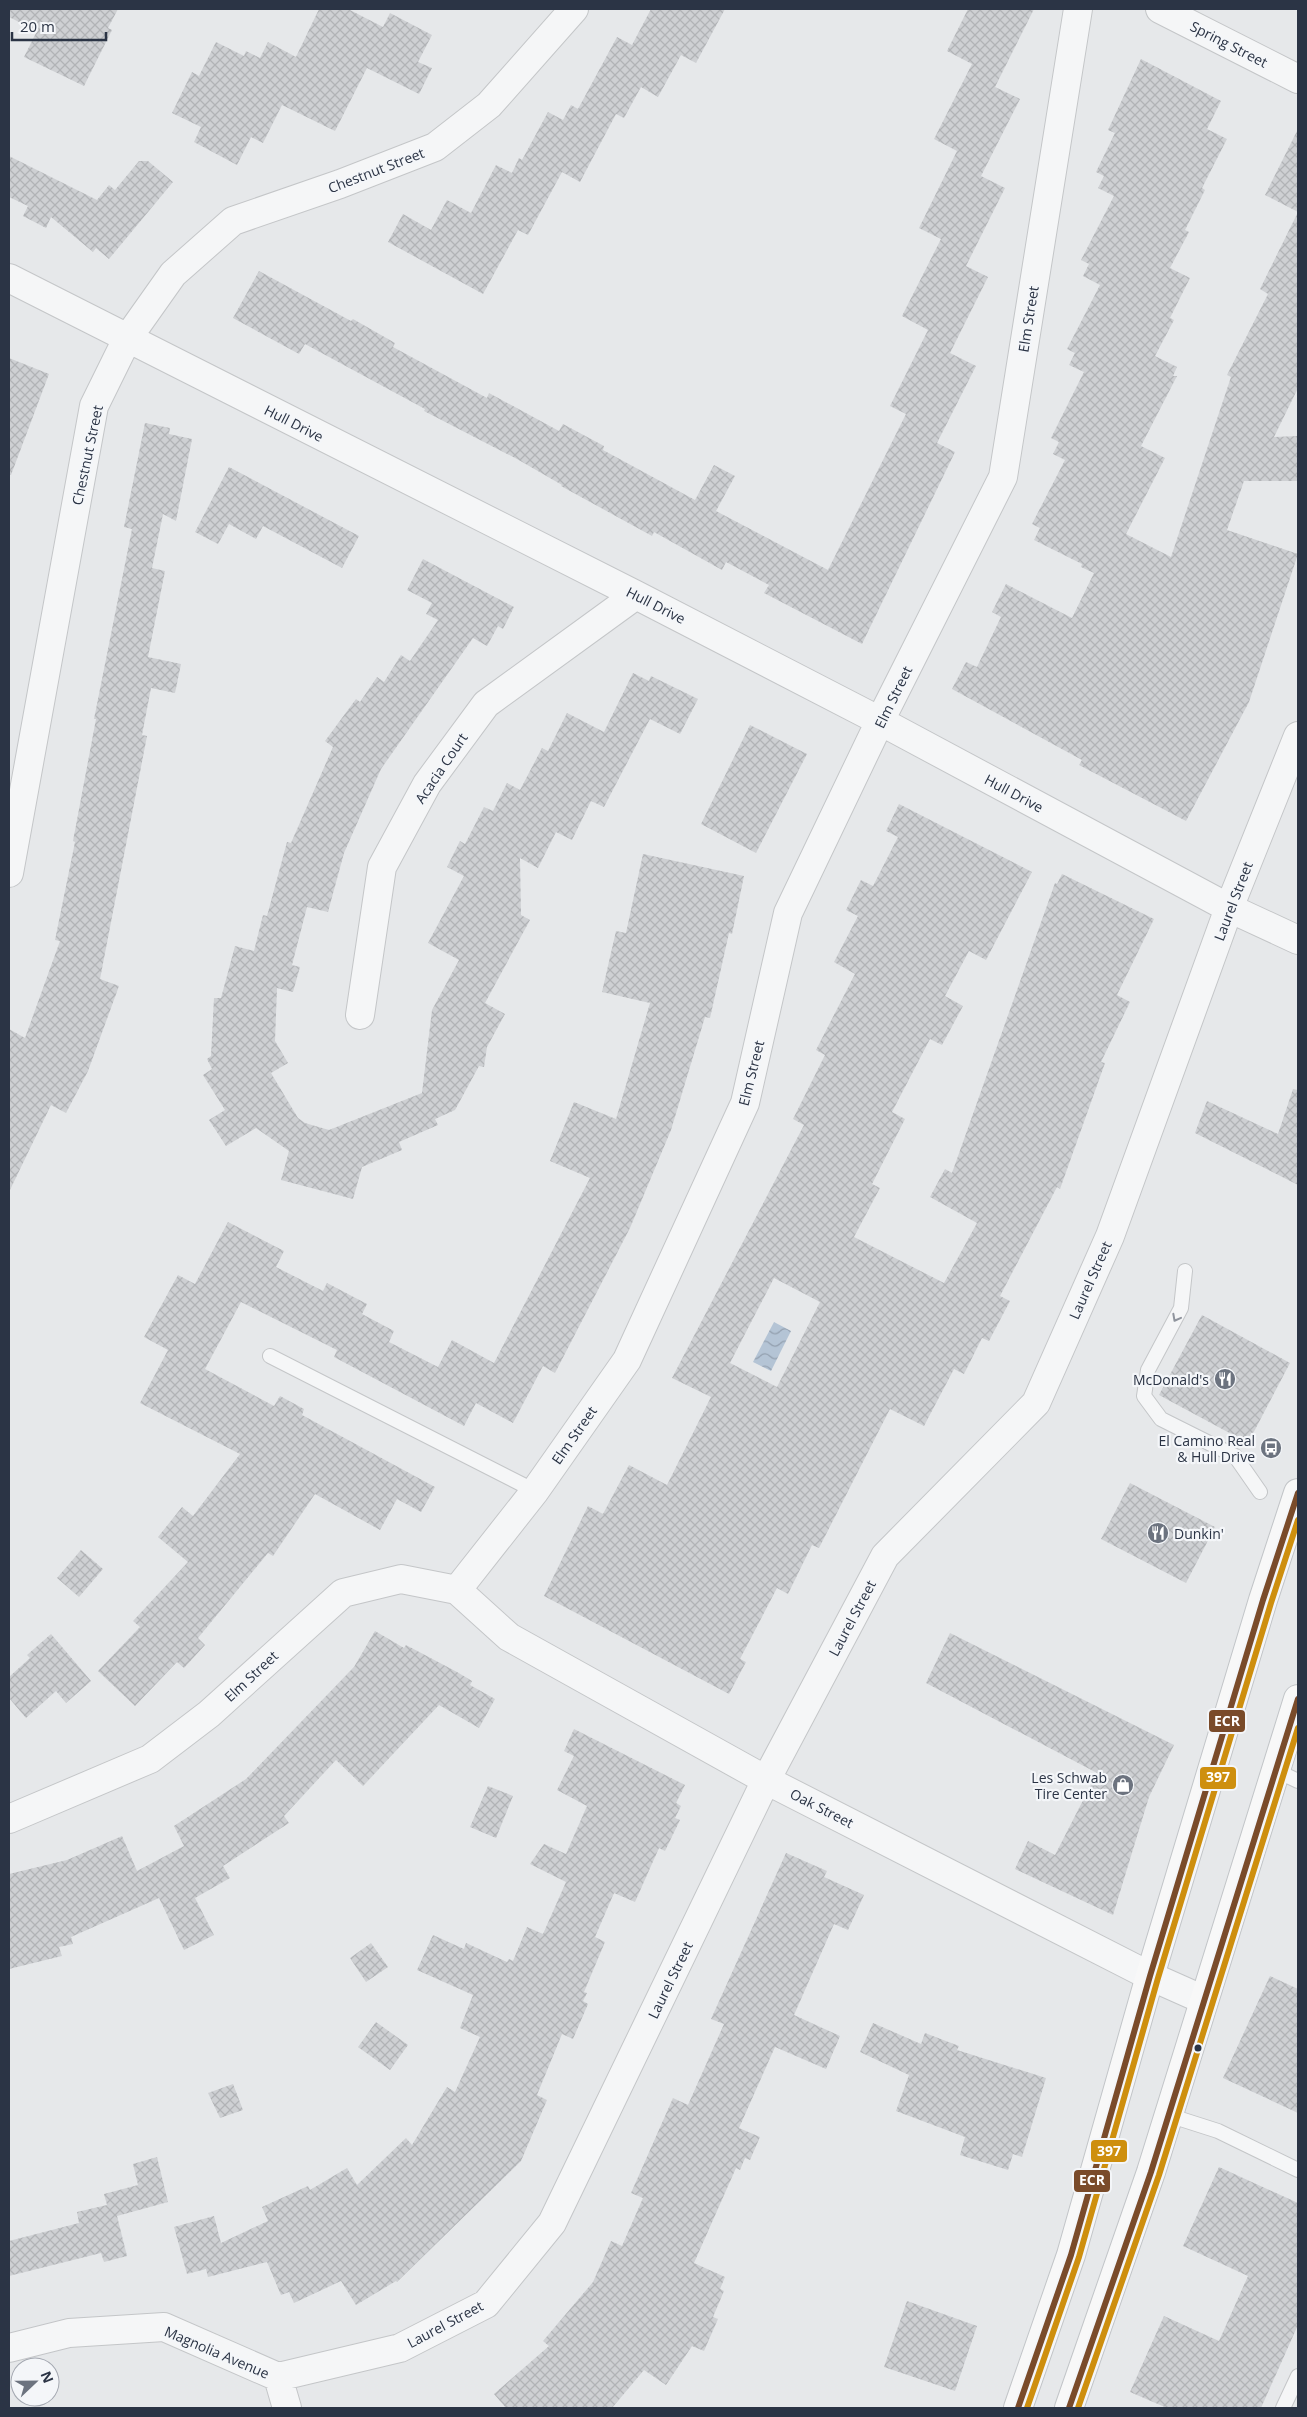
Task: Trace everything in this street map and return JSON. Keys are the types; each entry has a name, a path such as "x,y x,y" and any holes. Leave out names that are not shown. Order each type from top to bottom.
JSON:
{"main road":[{"path":"1018,2408 1070,2255 1150,1976 1263,1600 1298,1493"},
{"path":"1069,2408 1086,2364 1204,2000 1287,1776 1298,1699"}],"street":[{"name":"Chestnut Street","path":"9,873 94,406 126,339 173,274 233,221 340,184 435,147 489,105 574,9"},
{"name":"Elm Street","path":"9,1819 150,1759 209,1714 343,1593 400,1580 457,1590 536,1491 627,1360 745,1103 788,913 880,721 1003,477 1078,9"},
{"name":"Spring Street","path":"1160,9 1298,79"},
{"name":"Hull Drive","path":"9,278 126,339 636,595 880,721 1229,908 1298,940"},
{"name":"Acacia Court","path":"360,1015 382,867 427,784 486,704 636,595"},
{"name":"Laurel Street","path":"278,2377 400,2348 486,2304 552,2223 766,1780 885,1556 1036,1403 1110,1236 1229,908 1298,736"},
{"name":"Oak Street","path":"457,1590 509,1637 766,1780 1150,1976 1204,2000"},
{"name":"Magnolia Avenue","path":"9,2348 69,2333 164,2327 278,2377"},
{"path":"278,2377 287,2408"}],"lane":[{"path":"1185,1271 1181,1308 1148,1370 1144,1396 1161,1419 1235,1456 1260,1492"},
{"path":"270,1356 536,1491"},
{"path":"1168,2115 1218,2131 1298,2170"},
{"path":"1283,2408 1298,2376"}],"water":[{"path":"774,1322 791,1331 771,1371 753,1362"}],"building":[{"path":"9,9 118,9 108,28 112,30 84,86 24,57 37,31 9,17"},
{"path":"319,9 348,9 383,27 390,13 432,35 418,62 432,68 419,94 367,68 335,131 282,105 263,143 251,137 237,165 194,142 201,127 172,113 192,72 199,76 216,42 244,56 246,51 260,58 268,42 296,57"},
{"path":"651,9 725,9 696,63 681,55 658,97 641,87 624,118 616,114 580,182 562,172 528,235 518,230 483,294 388,242 403,214 431,230 447,200 471,213 496,165 512,173 519,158 522,160 548,112 563,120 571,105 578,109 617,37 632,45"},
{"path":"968,9 1034,9 995,87 1020,99 981,176 1005,188 966,266 988,277 950,353 976,366 937,443 955,452 862,644 764,593 769,585 726,562 722,570 654,532 652,536 561,486 517,459 424,411 425,409 305,344 299,354 233,318 259,271 351,321 353,319 395,343 393,347 487,398 489,393 559,431 563,424 604,446 603,450 695,500 714,465 735,476 716,511 828,570 906,414 890,406 928,330 902,316 941,239 919,228 957,151 934,139 972,64 947,51"},
{"path":"1141,59 1221,101 1207,129 1227,139 1202,188 1205,190 1185,230 1189,232 1170,268 1190,278 1170,318 1174,320 1155,356 1177,367 1173,376 1177,376 1141,446 1165,458 1126,534 1171,557 1231,377 1227,375 1268,294 1260,289 1298,212 1298,388 1274,437 1298,436 1298,481 1244,481 1227,530 1298,554 1249,702 1186,821 1079,765 1082,760 952,689 966,662 977,667 1001,617 992,612 1006,584 1072,618 1094,573 1081,567 1082,564 1034,540 1040,528 1032,524 1065,460 1053,454 1059,442 1051,438 1084,372 1069,365 1075,353 1067,349 1100,285 1083,276 1089,264 1081,260 1114,196 1098,188 1104,176 1096,172 1115,133 1108,130"},
{"path":"1298,129 1298,212 1265,195"},
{"path":"9,156 97,200 109,185 115,190 139,161 148,161 173,182 109,259 96,248 93,252 51,217 46,228 23,216 28,206 9,197"},
{"path":"9,358 49,374 11,475 9,475"},
{"path":"145,423 170,428 169,434 192,439 176,521 163,514 152,568 165,571 148,657 181,664 175,693 151,688 142,735 147,736 100,979 119,986 88,1071 66,1113 51,1105 9,1192 9,1029 25,1038 60,941 55,940 75,842 73,841 96,719 94,719 132,529 124,527"},
{"path":"229,467 359,536 342,568 263,526 256,539 229,524 218,544 195,532"},
{"path":"423,559 514,607 503,629 498,626 487,646 473,638 381,769 344,853 328,912 307,907 292,965 300,967 293,992 277,988 275,1041 288,1063 271,1073 298,1118 305,1123 329,1130 422,1093 432,1010 459,960 428,943 464,876 447,867 460,841 465,844 484,807 493,811 507,783 520,790 542,748 548,751 567,713 604,732 633,673 649,681 651,676 698,699 680,734 650,719 604,807 591,801 572,840 556,832 538,868 520,858 521,915 530,920 485,1003 505,1014 487,1047 484,1067 479,1066 455,1110 435,1119 438,1125 399,1142 402,1150 362,1167 353,1199 281,1180 289,1151 256,1128 226,1146 209,1120 225,1110 203,1075 212,1069 207,1059 211,1056 214,998 221,998 235,946 254,951 263,915 267,916 287,842 291,843 333,747 325,741 356,699 360,702 377,677 384,682 401,655 410,661 438,620 426,614 432,603 407,590"},
{"path":"750,725 807,754 756,853 701,824"},
{"path":"899,804 1032,872 986,960 969,951 945,996 963,1006 942,1045 930,1039 892,1112 905,1119 872,1184 880,1188 854,1237 944,1283 977,1223 930,1197 945,1169 952,1173 1055,883 1057,884 1062,874 1154,919 1117,995 1130,1002 1101,1062 1105,1063 1060,1189 1057,1187 1000,1296 1010,1301 989,1341 982,1338 964,1374 954,1369 924,1426 890,1409 819,1548 812,1545 788,1594 777,1588 740,1659 746,1662 729,1694 544,1596 588,1506 603,1514 629,1465 667,1485 711,1397 672,1378 804,1125 793,1119 825,1055 816,1050 855,974 834,962 858,916 846,910 861,880 873,886 898,837 886,831","holes":["774,1278 820,1302 777,1387 730,1363"]},
{"path":"643,854 744,876 732,934 729,933 710,1018 705,1017 671,1130 630,1228 555,1373 543,1366 513,1423 476,1403 464,1426 334,1357 337,1350 241,1302 205,1369 274,1406 280,1396 304,1409 302,1415 435,1487 421,1512 397,1499 380,1530 315,1494 273,1556 268,1553 198,1638 205,1645 184,1668 177,1662 135,1706 98,1671 140,1627 133,1621 188,1562 158,1537 182,1507 193,1516 240,1454 140,1403 168,1350 144,1337 178,1275 195,1284 228,1222 284,1251 276,1267 323,1291 327,1283 367,1304 362,1314 394,1331 389,1342 438,1367 452,1340 494,1363 590,1178 550,1161 574,1102 616,1119 650,1003 602,992 616,931 626,933"},
{"path":"1293,1089 1298,1090 1298,1185 1195,1133 1207,1101 1278,1134"},
{"name":"McDonald's","path":"1202,1315 1290,1363 1248,1443 1159,1395"},
{"name":"Dunkin'","path":"1130,1483 1215,1527 1186,1583 1101,1539"},
{"path":"81,1550 103,1569 79,1597 57,1578"},
{"path":"375,1631 404,1648 406,1645 457,1672 472,1681 470,1685 495,1699 479,1728 439,1705 363,1786 336,1760 284,1816 289,1823 223,1866 230,1878 195,1898 214,1935 184,1950 159,1898 71,1937 73,1944 59,1947 62,1956 9,1969 9,1874 67,1860 122,1836 137,1871 184,1846 174,1826 246,1779 354,1667"},
{"name":"Les Schwab Tire Center","path":"950,1633 1174,1745 1149,1797 1113,1915 1015,1869 1028,1841 1055,1855 1097,1773 926,1683"},
{"path":"51,1634 91,1681 66,1703 56,1691 26,1718 9,1698 9,1677 30,1658 27,1655"},
{"path":"574,1729 685,1785 676,1803 681,1806 675,1818 680,1820 665,1851 659,1848 635,1902 614,1893 595,1937 605,1942 584,1992 587,1993 583,2001 588,2004 573,2039 562,2034 537,2095 547,2100 521,2161 397,2282 356,2305 341,2281 294,2303 289,2292 281,2295 267,2262 208,2277 206,2269 187,2274 174,2227 214,2216 221,2243 268,2221 262,2207 308,2186 310,2190 347,2168 357,2185 406,2138 412,2145 447,2087 455,2092 480,2037 460,2028 473,1995 417,1970 433,1935 464,1949 466,1943 507,1962 509,1959 513,1961 527,1927 543,1934 566,1882 530,1864 544,1844 566,1854 587,1806 557,1790 574,1756 564,1751"},
{"path":"488,1786 513,1796 496,1838 470,1827"},
{"path":"786,1853 827,1871 824,1877 864,1895 848,1930 834,1924 794,2015 840,2036 826,2069 775,2047 739,2128 760,2137 750,2160 745,2158 740,2170 736,2168 694,2263 725,2277 720,2289 724,2291 713,2317 718,2319 704,2351 692,2346 666,2385 644,2370 612,2408 506,2408 494,2394 549,2346 543,2341 593,2282 611,2241 622,2246 643,2198 631,2193 673,2098 688,2105 724,2024 711,2019"},
{"path":"371,1943 388,1967 366,1982 350,1958"},
{"path":"1270,1976 1298,1989 1298,2113 1223,2078"},
{"path":"376,2022 408,2045 390,2070 358,2047"},
{"path":"873,2023 921,2044 925,2033 959,2046 957,2050 1046,2078 1022,2157 1013,2154 1008,2170 960,2155 965,2137 896,2111 909,2075 860,2052"},
{"path":"233,2084 243,2110 220,2118 208,2093"},
{"path":"157,2157 168,2202 117,2216 127,2256 104,2262 101,2253 9,2276 9,2241 79,2223 77,2212 107,2205 104,2194 138,2185 133,2164"},
{"path":"1219,2167 1298,2203 1298,2325 1261,2408 1167,2408 1130,2392 1164,2316 1219,2341 1248,2276 1183,2246"},
{"path":"907,2301 977,2326 955,2391 884,2367"}],"transit line":[{"name":"ECR","path":"1018,2408 1071,2255 1150,1976 1263,1600 1298,1493"},
{"name":"397","path":"1027,2408 1079,2257 1158,1978 1271,1603 1298,1520"},
{"name":"ECR","path":"1069,2408 1151,2172 1298,1699"},
{"name":"397","path":"1078,2408 1159,2175 1298,1728"}],"place":[{"name":"McDonald's","path":"1225,1379"},
{"name":"El Camino Real & Hull Drive","path":"1271,1448"},
{"name":"Dunkin'","path":"1158,1533"},
{"name":"Les Schwab Tire Center","path":"1123,1785"}]}
